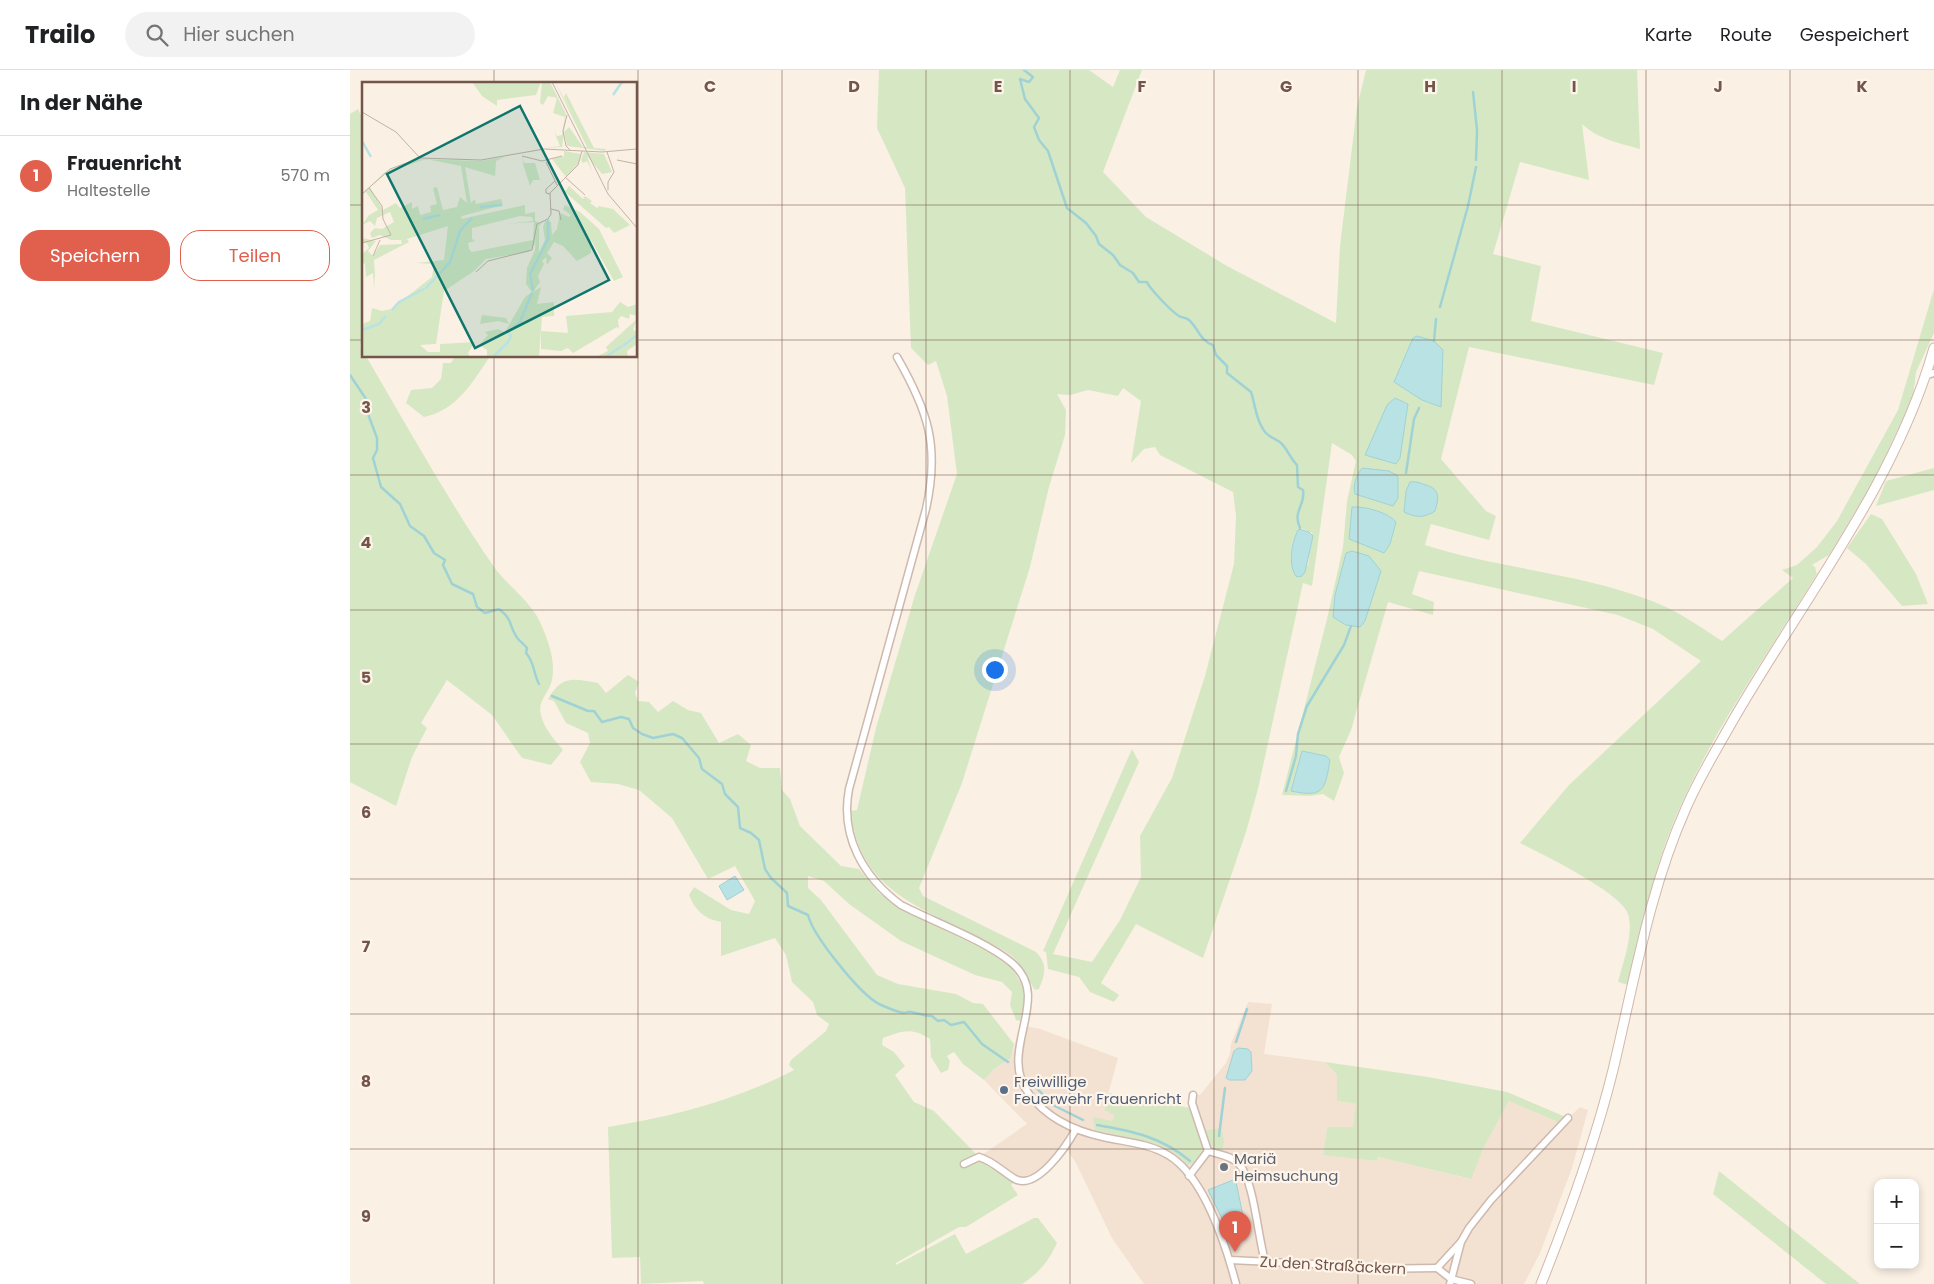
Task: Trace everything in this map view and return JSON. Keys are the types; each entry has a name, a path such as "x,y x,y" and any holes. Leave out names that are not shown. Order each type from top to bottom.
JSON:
{"main road":[{"path":"1541,1284 1574,1199 1597,1128 1652,902 1686,806 1742,704 1845,539 1900,442 1930,374 1934,348"}],"street":[{"path":"897,357 921,401 929,428 932,454 932,481 926,509 849,788 846,803 849,832 857,855 867,873 889,896 901,905 1003,957 1013,964 1027,984 1028,1004 1017,1056 1017,1072 1029,1095 1045,1111 1065,1125 1101,1137 1128,1141 1154,1148 1175,1160 1189,1176 1208,1208 1230,1260 1236,1284"},
{"path":"1193,1095 1192,1103 1208,1151"},
{"path":"1471,1284 1450,1281 1437,1268 1461,1242 1491,1200 1568,1118"},
{"path":"964,1164 979,1157 986,1159 1017,1180 1026,1182 1034,1180 1065,1148 1076,1129"},
{"path":"1189,1176 1208,1151"},
{"path":"1208,1151 1234,1160 1243,1170 1253,1201 1265,1261"},
{"path":"1450,1281 1461,1242"},
{"name":"Zu den Straßäckern","path":"1230,1260 1367,1269 1437,1268"}],"shaded area":[{"path":"1248,1002 1272,1004 1264,1054 1325,1062 1337,1075 1337,1101 1356,1104 1354,1127 1327,1127 1323,1155 1377,1161 1378,1157 1470,1179 1483,1149 1509,1101 1562,1124 1580,1107 1588,1110 1572,1168 1540,1253 1524,1284 1144,1284 1112,1238 1076,1163 1066,1148 1034,1180 1026,1182 979,1157 1027,1124 984,1080 994,1069 1011,1058 1020,1025 1040,1029 1118,1058 1104,1109 1114,1115 1112,1121 1096,1130 1153,1143 1174,1153 1185,1163 1193,1095 1200,1095 1226,1063 1231,1044"}],"green space":[{"path":"879,70 1089,70 1113,87 1120,70 1142,70 1103,172 1146,217 1227,266 1336,323 1340,246 1357,107 1366,70 1637,70 1640,149 1602,137 1582,124 1589,180 1520,162 1493,254 1541,266 1531,321 1663,353 1654,385 1469,347 1441,459 1486,511 1496,516 1489,540 1431,524 1425,545 1482,560 1568,577 1625,592 1671,609 1722,641 1793,578 1782,570 1797,565 1817,547 1837,521 1898,410 1934,289 1934,333 1916,372 1913,397 1874,481 1829,555 1812,565 1815,567 1817,574 1731,711 1699,767 1675,819 1658,865 1628,985 1618,982 1630,930 1628,914 1623,905 1597,885 1520,843 1569,785 1701,661 1653,629 1618,615 1419,571 1412,594 1434,602 1433,615 1388,602 1351,730 1339,757 1344,773 1334,801 1323,794 1310,796 1282,795 1327,619 1343,547 1347,501 1356,461 1352,455 1332,443 1312,586 1303,583 1258,789 1246,832 1203,958 1136,924 1101,983 1119,995 1114,1002 1090,992 1079,977 1048,969 1046,952 1043,951 1132,749 1139,762 1053,954 1092,962 1120,920 1141,877 1140,836 1172,778 1205,676 1234,564 1236,516 1233,492 1160,455 1155,447 1144,449 1131,463 1141,401 1123,388 1118,396 1088,390 1070,395 1057,394 1066,410 1065,435 1049,487 1030,567 962,783 919,888 923,896 1036,952 1044,965 1043,979 1039,989 1035,990 1020,965 1005,951 911,903 877,876 865,858 856,837 851,811 857,810 876,728 915,595 957,474 947,396 936,361 928,365 911,348 905,188 877,128","holes":["1301,528 1312,533 1308,565 1293,571 1292,547"]},
{"path":"358,109 362,118 362,344 360,345 362,358 367,358 475,539 497,571 536,614 548,643 553,665 551,685 542,701 540,710 547,730 563,750 551,765 522,758 492,715 447,680 421,723 427,728 412,757 396,806 350,782 350,114"},
{"path":"454,358 489,358 463,394 445,409 424,417 406,403 411,390 432,388 441,379 443,363 451,363"},
{"path":"1934,468 1934,490 1876,506 1886,481"},
{"path":"1871,514 1882,519 1916,574 1928,604 1902,606 1866,564 1847,548"},
{"path":"628,675 639,682 635,693 638,701 649,702 658,712 673,701 688,710 701,713 719,743 738,734 751,745 746,761 760,768 780,768 782,790 790,799 800,826 841,866 859,869 879,893 910,913 995,955 1011,967 1023,986 1025,1005 1020,1021 1016,1020 1010,1005 1012,992 1002,982 975,975 901,941 849,904 824,881 808,876 808,888 821,900 877,975 898,984 956,994 973,1003 983,1004 1014,1044 1011,1058 994,1069 984,1080 963,1064 954,1052 947,1056 950,1061 948,1070 941,1073 931,1057 930,1039 923,1035 907,1031 902,1032 883,1038 882,1045 894,1052 905,1066 895,1075 914,1102 934,1111 979,1157 1017,1180 1011,1185 1018,1195 966,1227 959,1227 896,1263 896,1265 955,1234 966,1254 1034,1218 1038,1218 1057,1243 1042,1266 1022,1284 704,1284 703,1281 641,1284 640,1257 612,1258 608,1127 656,1118 703,1106 727,1099 772,1081 794,1070 789,1065 791,1060 826,1031 829,1024 817,1015 813,1002 792,982 786,955 775,938 721,956 721,922 710,919 701,913 689,895 694,887 731,910 749,914 755,901 735,866 708,879 672,818 639,790 618,784 591,782 580,762 590,743 588,733 566,723 554,701 548,699 558,685 569,680 598,683 606,693"},
{"path":"1325,1062 1428,1077 1507,1092 1568,1118 1562,1124 1509,1101 1483,1149 1471,1179 1378,1157 1377,1161 1323,1155 1327,1127 1353,1127 1356,1104 1337,1101 1337,1075"},
{"path":"1109,1093 1191,1108 1202,1140 1201,1156 1188,1165 1174,1153 1153,1143 1095,1130 1093,1117 1112,1121 1114,1115 1104,1110"},
{"path":"1221,1128 1224,1141 1222,1152 1214,1149 1203,1131"},
{"path":"1719,1171 1860,1284 1826,1284 1713,1194"}],"water":[{"path":"1417,336 1434,341 1443,350 1441,407 1422,400 1394,382 1413,338"},
{"path":"1395,398 1408,404 1400,458 1396,464 1365,455 1387,405"},
{"path":"1362,468 1389,471 1398,476 1398,498 1393,506 1355,494 1355,484"},
{"path":"1410,482 1420,483 1434,489 1438,498 1435,511 1420,516 1404,512 1406,491"},
{"path":"1352,507 1376,510 1396,522 1390,544 1384,553 1349,539"},
{"path":"1299,529 1309,532 1313,536 1305,572 1302,576 1297,577 1291,560 1294,539"},
{"path":"1352,551 1369,556 1381,571 1365,621 1360,627 1346,625 1333,617 1335,595 1346,553"},
{"path":"1302,751 1326,756 1330,760 1324,785 1317,792 1302,793 1291,791"},
{"path":"735,876 744,890 727,900 719,886"},
{"path":"1238,1048 1248,1049 1251,1052 1252,1071 1245,1080 1229,1080 1226,1078 1234,1051"},
{"path":"1233,1180 1236,1182 1247,1235 1243,1240 1239,1241 1229,1233 1208,1190"}],"waterway":[{"path":"1024,70 1033,77 1029,82 1020,79 1025,99 1039,118 1034,127 1039,140 1048,151 1067,208 1086,223 1096,236 1099,244 1113,255 1120,265 1133,273 1139,282 1147,282 1171,310 1179,316 1187,318 1202,338 1213,345 1216,355 1227,366 1227,373 1251,392 1258,420 1265,432 1281,443 1297,465 1298,487 1303,490 1303,500 1298,512 1300,528"},
{"path":"1473,92 1477,130 1476,160"},
{"path":"1440,307 1468,206 1476,167"},
{"path":"1434,341 1436,319"},
{"path":"350,375 370,405 368,414 377,438 377,450 373,458 381,487 400,504 410,526 424,536 434,553 445,560 443,565 452,584 473,594 477,607 485,613 499,609 507,617 517,638 527,648 526,653 531,661 539,684"},
{"path":"1406,473 1414,419 1419,408"},
{"path":"1286,791 1296,756 1298,734 1307,706 1344,645 1351,626"},
{"path":"552,696 588,711 594,711 602,722 621,717 629,719 633,728 653,738 673,734 682,738 699,758 702,769 722,784 725,794 738,807 740,828 751,833 759,840 765,869 771,878 787,893 788,906 808,915 819,936 838,964 861,989 879,1004 898,1012 932,1016 938,1021 944,1020 951,1025 964,1022 982,1044 1008,1062"},
{"path":"1236,1042 1247,1009"},
{"path":"1030,1081 1047,1099"},
{"path":"1219,1136 1225,1088"},
{"path":"1053,1105 1083,1120"},
{"path":"1097,1125 1146,1136 1169,1146 1190,1161"}],"place":[{"name":"Freiwillige Feuerwehr Frauenricht","path":"1004,1090"},
{"name":"Mariä Heimsuchung","path":"1224,1167"},
{"name":"Frauenricht","path":"1235,1252"}]}
